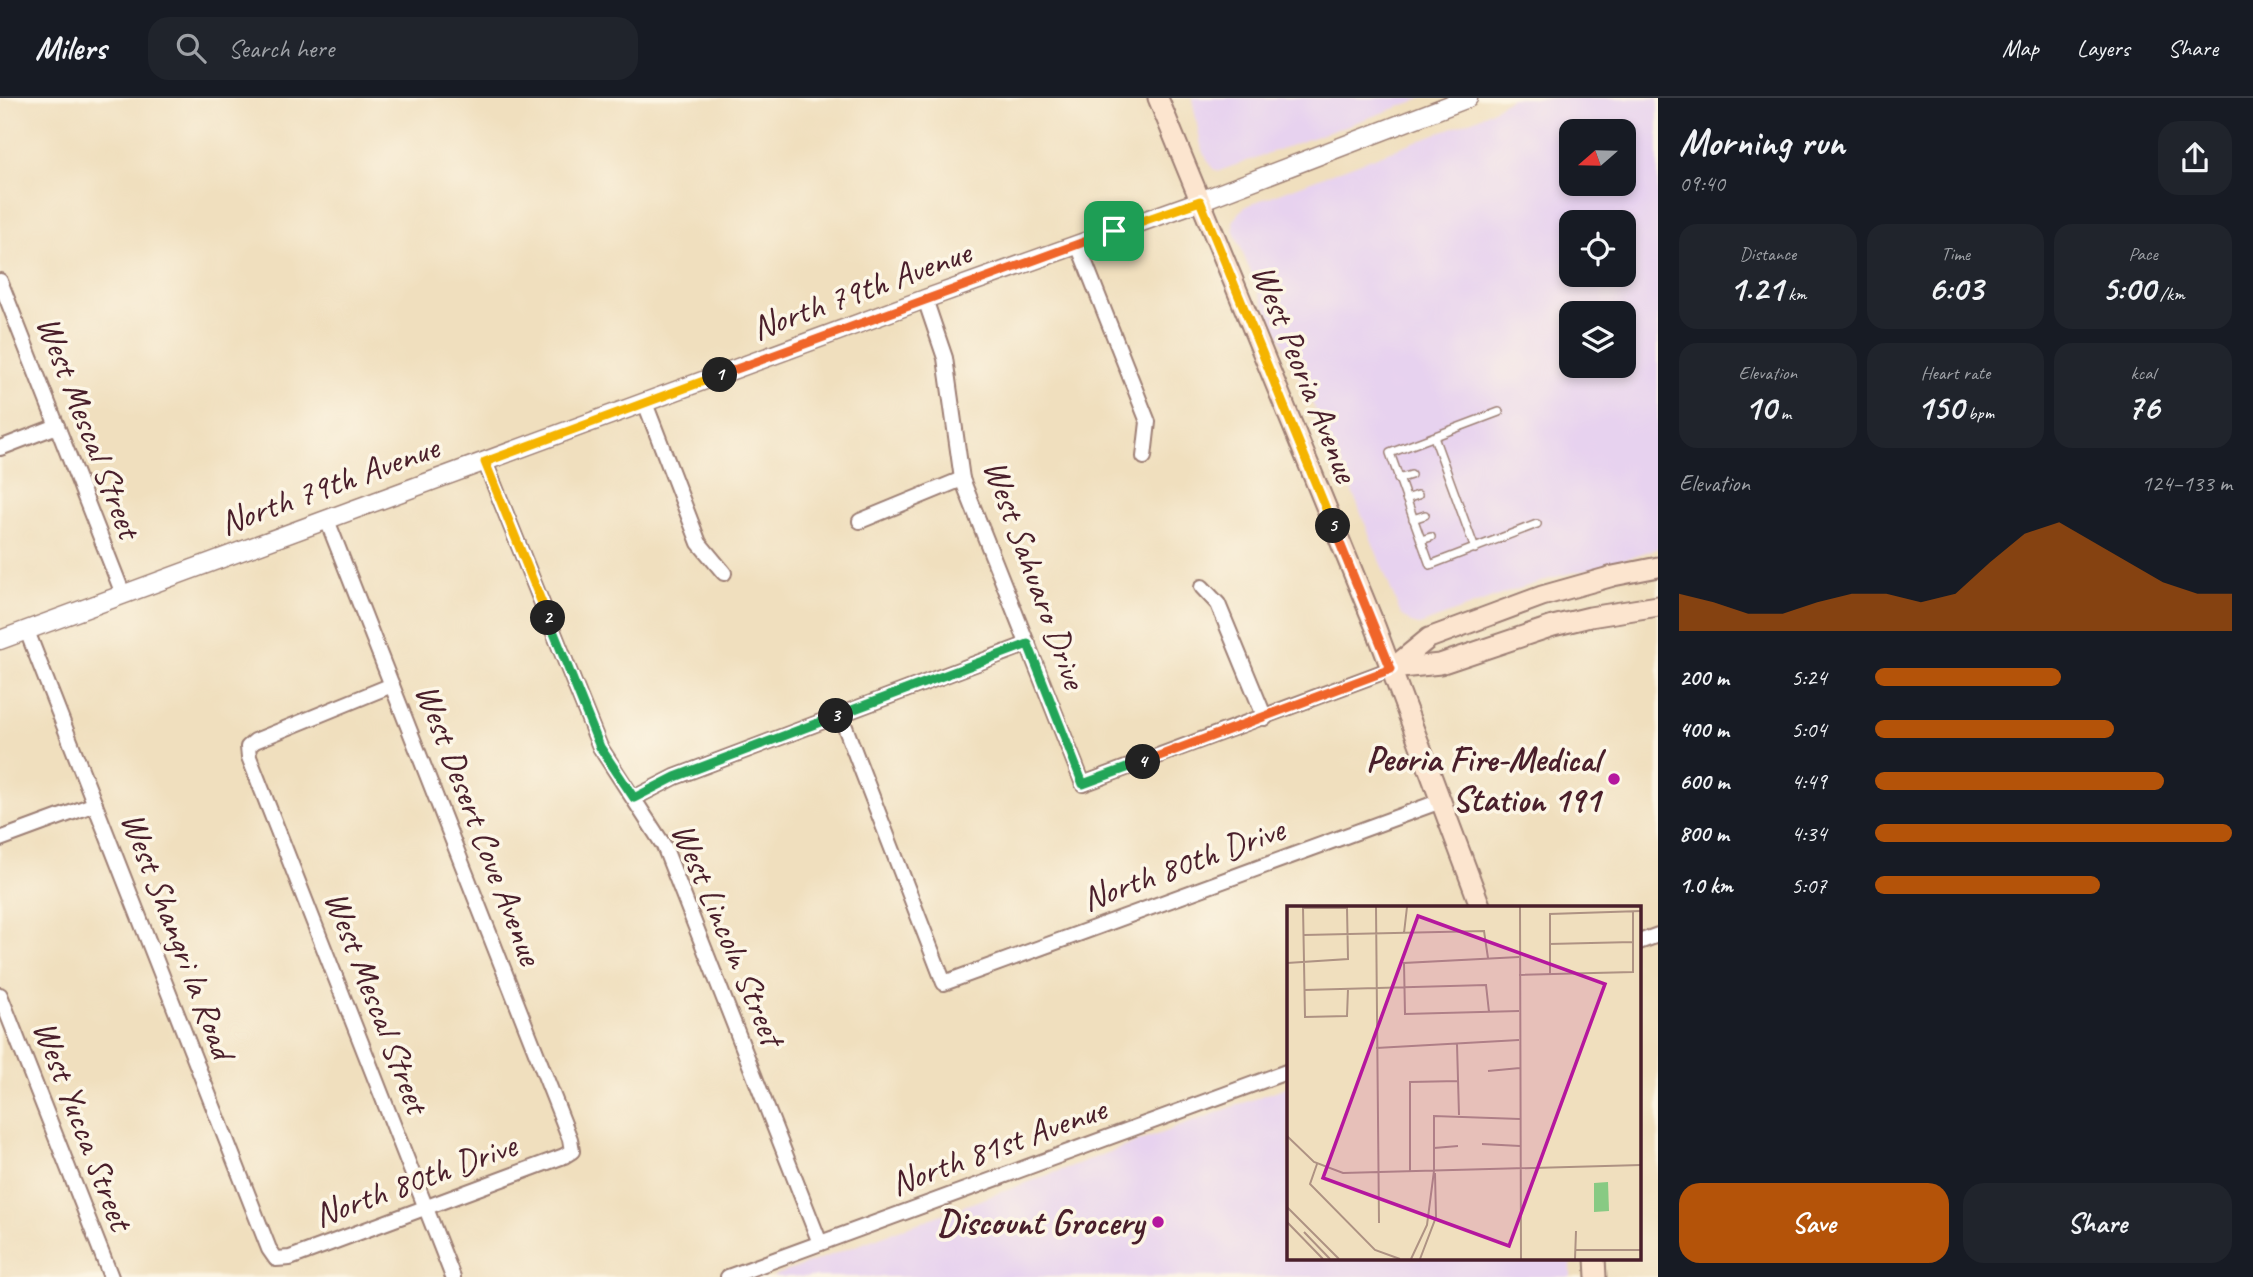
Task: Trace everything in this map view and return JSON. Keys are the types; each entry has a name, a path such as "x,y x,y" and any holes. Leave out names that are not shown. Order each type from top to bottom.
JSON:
{"main road":[{"name":"West Peoria Avenue","path":"1158,98 1391,669 1480,906"},
{"path":"1391,669 1429,638 1552,593 1658,567"},
{"path":"1391,669 1440,664 1553,626 1658,606"}],"street":[{"name":"North 79th Avenue","path":"0,640 925,299 1200,201 1468,98"},
{"path":"1078,245 1148,422 1144,457"},
{"name":"West Mescal Street","path":"0,281 123,594"},
{"name":"West Sahuaro Drive","path":"925,299 945,358 962,479 1083,784 1265,718"},
{"path":"645,403 699,544 724,573"},
{"path":"0,447 57,426"},
{"name":"West Lincoln Street","path":"485,462 600,747 664,846 820,1243"},
{"path":"860,521 962,479"},
{"name":"West Desert Cove Avenue","path":"327,520 570,1139 572,1151"},
{"path":"1202,587 1219,604 1265,718 1391,669"},
{"name":"West Shangri la Road","path":"27,631 269,1249 276,1259"},
{"path":"634,798 675,777 1028,644"},
{"name":"West Mescal Street","path":"392,685 255,741 248,747 249,757 453,1277"},
{"name":"North 80th Drive","path":"841,714 944,984 1441,801"},
{"path":"0,839 96,804"},
{"path":"1640,943 1658,935"},
{"name":"West Yucca Street","path":"0,995 111,1277"},
{"name":"North 81st Avenue","path":"728,1277 1287,1072"},
{"name":"North 80th Drive","path":"276,1259 290,1258 572,1151"}],"lane":[{"path":"1499,412 1390,453 1398,479 1430,565 1537,524"},
{"path":"1434,437 1475,549"},
{"path":"1433,467 1444,463"},
{"path":"1398,479 1410,475"},
{"path":"1440,487 1451,483"},
{"path":"1406,499 1418,495"},
{"path":"1448,506 1458,503"},
{"path":"1413,519 1425,515"},
{"path":"1455,528 1466,525"},
{"path":"1421,540 1431,537"}],"shaded area":[{"path":"1192,98 1424,98 1219,171 1213,169 1202,150"},
{"path":"1511,98 1658,98 1658,548 1512,591 1419,625 1411,623 1401,615 1340,460 1262,300 1234,232 1233,222 1239,212 1248,205 1480,117"},
{"path":"1287,1087 1287,1260 1571,1260 1571,1277 771,1277"}],"place":[{"name":"Peoria Fire-Medical Station 191","path":"1614,779"},
{"name":"Discount Grocery","path":"1158,1222"}],"route":[{"path":"1200,201 1391,669 1083,784 1028,644 675,777 634,798 600,747 485,462 1114,231 1200,201"}]}
